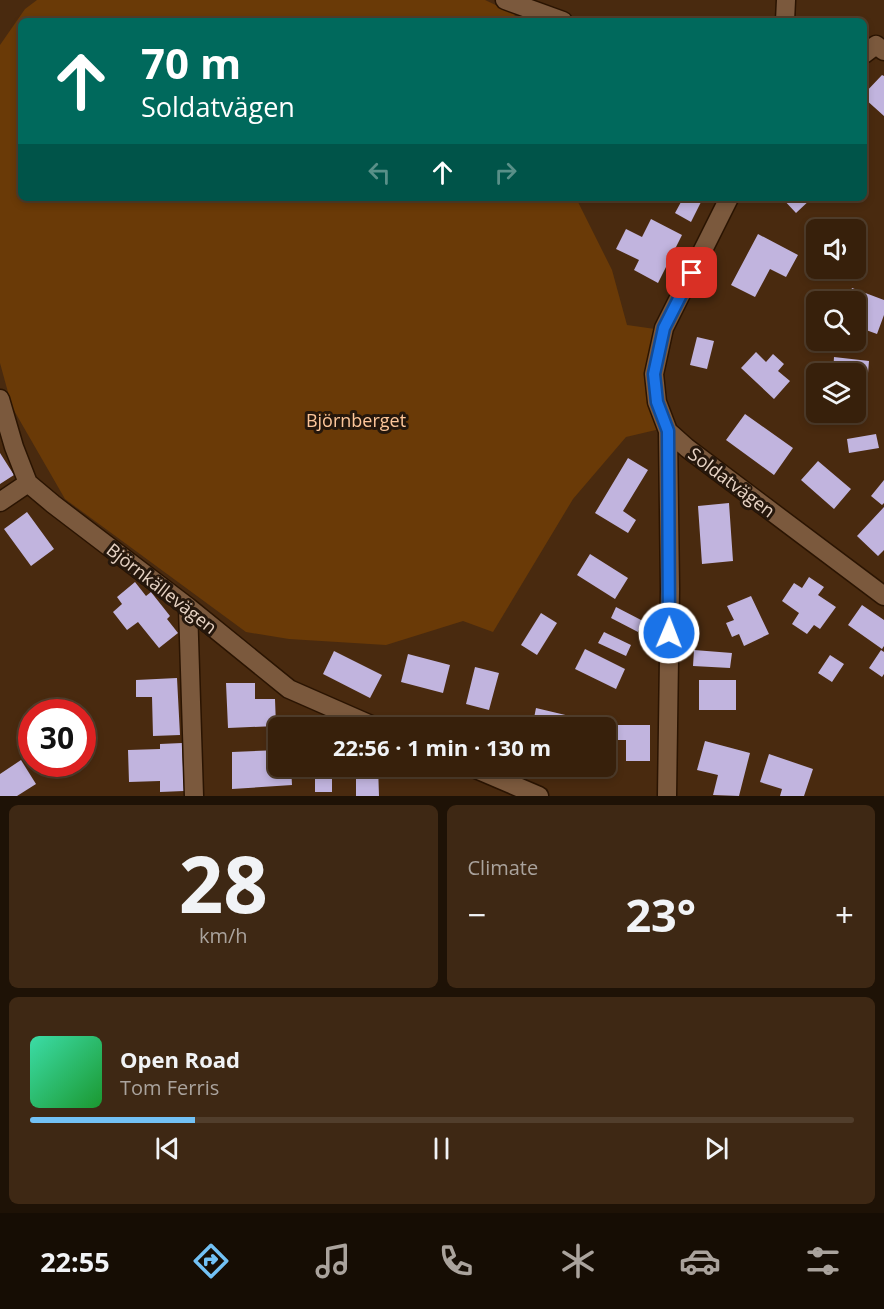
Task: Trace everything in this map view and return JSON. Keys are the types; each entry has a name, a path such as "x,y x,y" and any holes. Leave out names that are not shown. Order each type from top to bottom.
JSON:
{"street":[{"path":"505,0 555,18"},
{"path":"786,0 786,18"},
{"name":"Soldatvägen","path":"728,201 664,328 654,374 657,402 668,431 687,448 884,596"},
{"name":"Björnkällevägen","path":"0,399 14,447 28,483 289,689 353,717"},
{"path":"667,796 670,589 668,431"},
{"path":"0,502 28,483"},
{"path":"188,607 194,796"},
{"path":"494,777 538,796"}],"green space":[{"name":"Björnberget","path":"37,0 485,0 515,14 514,18 19,18 25,9"},
{"name":"Björnberget","path":"18,19 18,201 578,201 612,270 627,325 655,329 646,390 660,429 626,437 573,499 493,632 463,621 386,645 289,639 246,632 65,499 12,407 0,363 0,45"}],"building":[{"path":"882,75 884,76 884,116 867,101 867,91"},
{"path":"679,201 702,201 691,222 675,213 681,202"},
{"path":"785,201 809,201 796,213"},
{"path":"651,219 682,235 658,283 634,270 639,260 616,249 626,229 642,237"},
{"path":"758,234 798,255 786,277 770,269 755,297 731,285"},
{"path":"866,293 884,300 884,315 877,334 866,330"},
{"path":"697,337 714,341 707,369 690,365"},
{"path":"756,352 766,362 773,354 784,364 778,371 790,381 774,399 741,368"},
{"path":"834,357 869,361 867,385 866,363 834,363"},
{"path":"745,414 793,448 774,475 726,440"},
{"path":"876,434 879,448 849,453 847,439"},
{"path":"0,453 14,475 0,484"},
{"path":"628,458 648,470 623,511 636,520 628,533 595,513"},
{"path":"818,461 851,489 834,509 801,480"},
{"path":"884,480 884,503 882,505 871,496"},
{"path":"729,503 733,561 702,564 698,506"},
{"path":"884,507 884,550 878,556 857,536"},
{"path":"27,512 54,549 31,566 4,529"},
{"path":"590,554 628,578 615,599 577,575"},
{"path":"809,577 824,587 818,595 836,607 820,629 814,625 807,634 792,624 799,613 782,601 794,583 802,588"},
{"path":"135,582 146,596 151,592 170,616 167,619 178,633 159,648 138,622 127,630 113,612 122,604 117,597"},
{"path":"751,596 769,634 744,646 739,634 732,637 726,623 734,620 727,606"},
{"path":"862,605 884,620 882,649 848,625"},
{"path":"616,607 643,621 638,632 611,618"},
{"path":"541,613 557,623 537,655 521,645"},
{"path":"604,632 631,645 626,656 598,643"},
{"path":"585,649 625,669 616,689 575,669"},
{"path":"694,650 732,653 730,668 693,666"},
{"path":"881,650 884,652 882,677 869,668"},
{"path":"334,651 382,675 370,698 323,674"},
{"path":"408,654 450,665 443,693 401,682"},
{"path":"830,655 844,664 832,682 818,673"},
{"path":"475,667 499,673 489,710 466,704"},
{"path":"177,678 180,735 153,736 152,697 136,697 136,680"},
{"path":"699,680 736,680 736,710 699,710"},
{"path":"226,683 255,683 255,699 275,699 276,717 268,717 268,726 228,728"},
{"path":"536,708 574,717 534,717"},
{"path":"616,725 650,725 650,761 626,761 626,740 616,740"},
{"path":"705,741 750,753 739,796 713,795 718,775 697,770"},
{"path":"182,743 184,791 160,792 160,781 129,782 128,750 160,749 160,744"},
{"path":"268,750 268,777 292,777 292,785 232,789 232,752"},
{"path":"769,754 813,769 804,796 780,796 782,789 760,782"},
{"path":"18,762 18,777 32,777 36,784 17,796 0,796 0,774"},
{"path":"315,777 332,777 332,792 315,792"},
{"path":"356,777 378,777 379,796 356,796"}],"route":[{"path":"669,633 668,431 657,402 654,374 664,328 692,273"}]}
